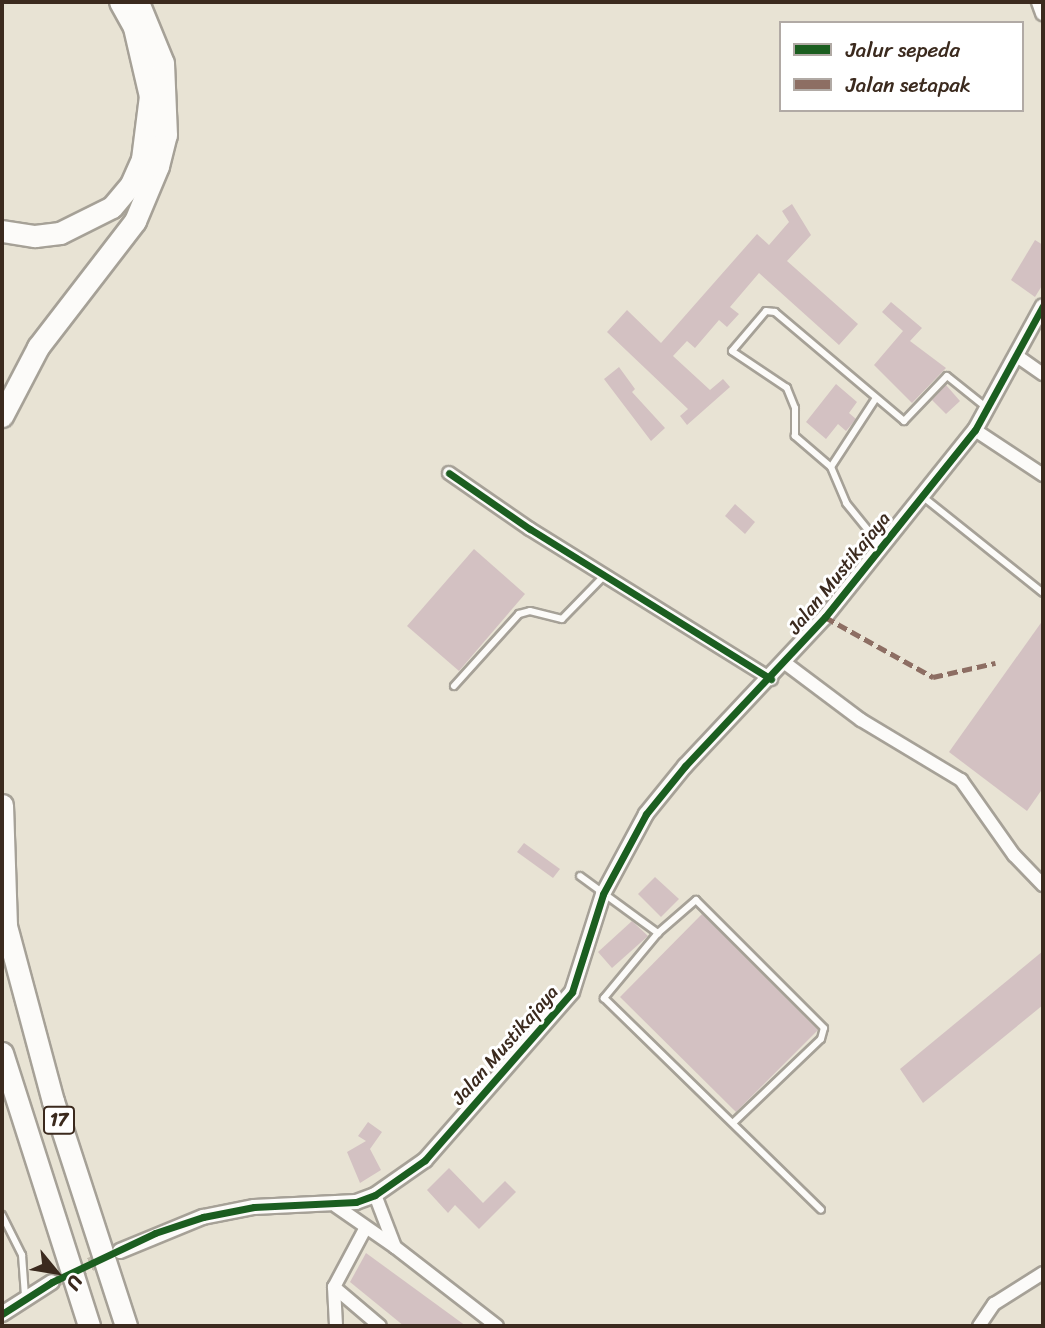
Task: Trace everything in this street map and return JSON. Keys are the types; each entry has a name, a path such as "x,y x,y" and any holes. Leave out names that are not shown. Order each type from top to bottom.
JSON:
{"highway":[{"path":"2,231 36,236 60,233 90,221 111,207 131,184 142,159 150,96 134,27 120,2"},
{"path":"2,416 38,347 135,221 158,166 166,135 163,63 138,2"},
{"path":"2,805 4,921"},
{"name":"17","path":"4,921 53,1101 126,1326"},
{"name":"17","path":"2,1053 89,1326"}],"street":[{"path":"1039,2 1043,13"},
{"name":"Jalan Mustikajaya","path":"120,1251 202,1217 269,1206 336,1206 375,1195 425,1160 572,992 603,894 646,814 685,766 785,663 975,430 989,409 1043,306"},
{"path":"1017,356 1043,374"},
{"path":"975,430 1043,475"},
{"path":"449,473 771,679"},
{"path":"785,663 861,720 961,780 1014,855 1043,885"},
{"path":"375,1195 395,1247"},
{"path":"336,1206 365,1229 395,1247 497,1326"},
{"path":"336,1326 334,1287 365,1229"},
{"path":"979,1326 994,1304 1043,1273"},
{"path":"2,1314 52,1282"},
{"path":"334,1287 380,1326"}],"lane":[{"path":"882,547 846,503 831,467 795,436 793,397 787,388 736,355 734,347 771,310 904,421 947,376 989,409"},
{"path":"831,467 876,398"},
{"path":"922,496 1043,593"},
{"path":"454,686 519,614 530,611 562,619 605,575"},
{"path":"580,876 659,933"},
{"path":"734,1122 821,1039 824,1028 699,901 692,902 659,933 604,998 734,1122 821,1210"},
{"path":"2,1215 19,1247 25,1298"}],"building":[{"path":"792,204 811,235 787,261 858,324 839,345 759,273 730,307 739,314 727,327 719,320 695,348 687,341 673,356 710,390 723,379 730,387 687,425 680,416 688,409 607,332 627,310 661,343 757,234 769,245 789,222 782,211"},
{"path":"1035,240 1043,245 1043,284 1035,297 1011,280"},
{"path":"891,302 922,328 910,341 946,368 912,403 874,365 903,331 882,312"},
{"path":"619,367 635,389 632,392 665,428 651,441 604,379"},
{"path":"836,384 857,402 849,413 856,419 846,431 838,424 826,439 806,422"},
{"path":"946,385 960,401 946,414 932,400"},
{"path":"735,504 755,522 745,534 725,516"},
{"path":"474,549 525,594 459,671 407,626"},
{"path":"1043,620 1043,788 1027,811 949,752"},
{"path":"524,843 560,869 553,878 517,852"},
{"path":"655,877 679,899 661,917 638,894"},
{"path":"702,914 818,1030 736,1112 620,997"},
{"path":"632,921 648,936 612,968 598,952"},
{"path":"1043,951 1043,1005 923,1103 900,1069"},
{"path":"368,1122 382,1132 370,1149 381,1170 360,1183 347,1152 366,1141 358,1136"},
{"path":"449,1168 483,1203 505,1181 516,1192 479,1229 455,1205 448,1213 427,1190"},
{"path":"366,1253 466,1326 404,1326 350,1282"}],"tunnel":[{"path":"52,1282 111,1255"}],"marked path":[{"path":"825,617 933,677 995,663"}],"cycle path":[{"path":"2,1314 52,1282 155,1233 203,1217 254,1207 356,1202 375,1195 425,1160 572,992 603,894 646,814 685,766 825,617 975,430 1043,306"},
{"path":"449,473 530,529 771,679"}]}
